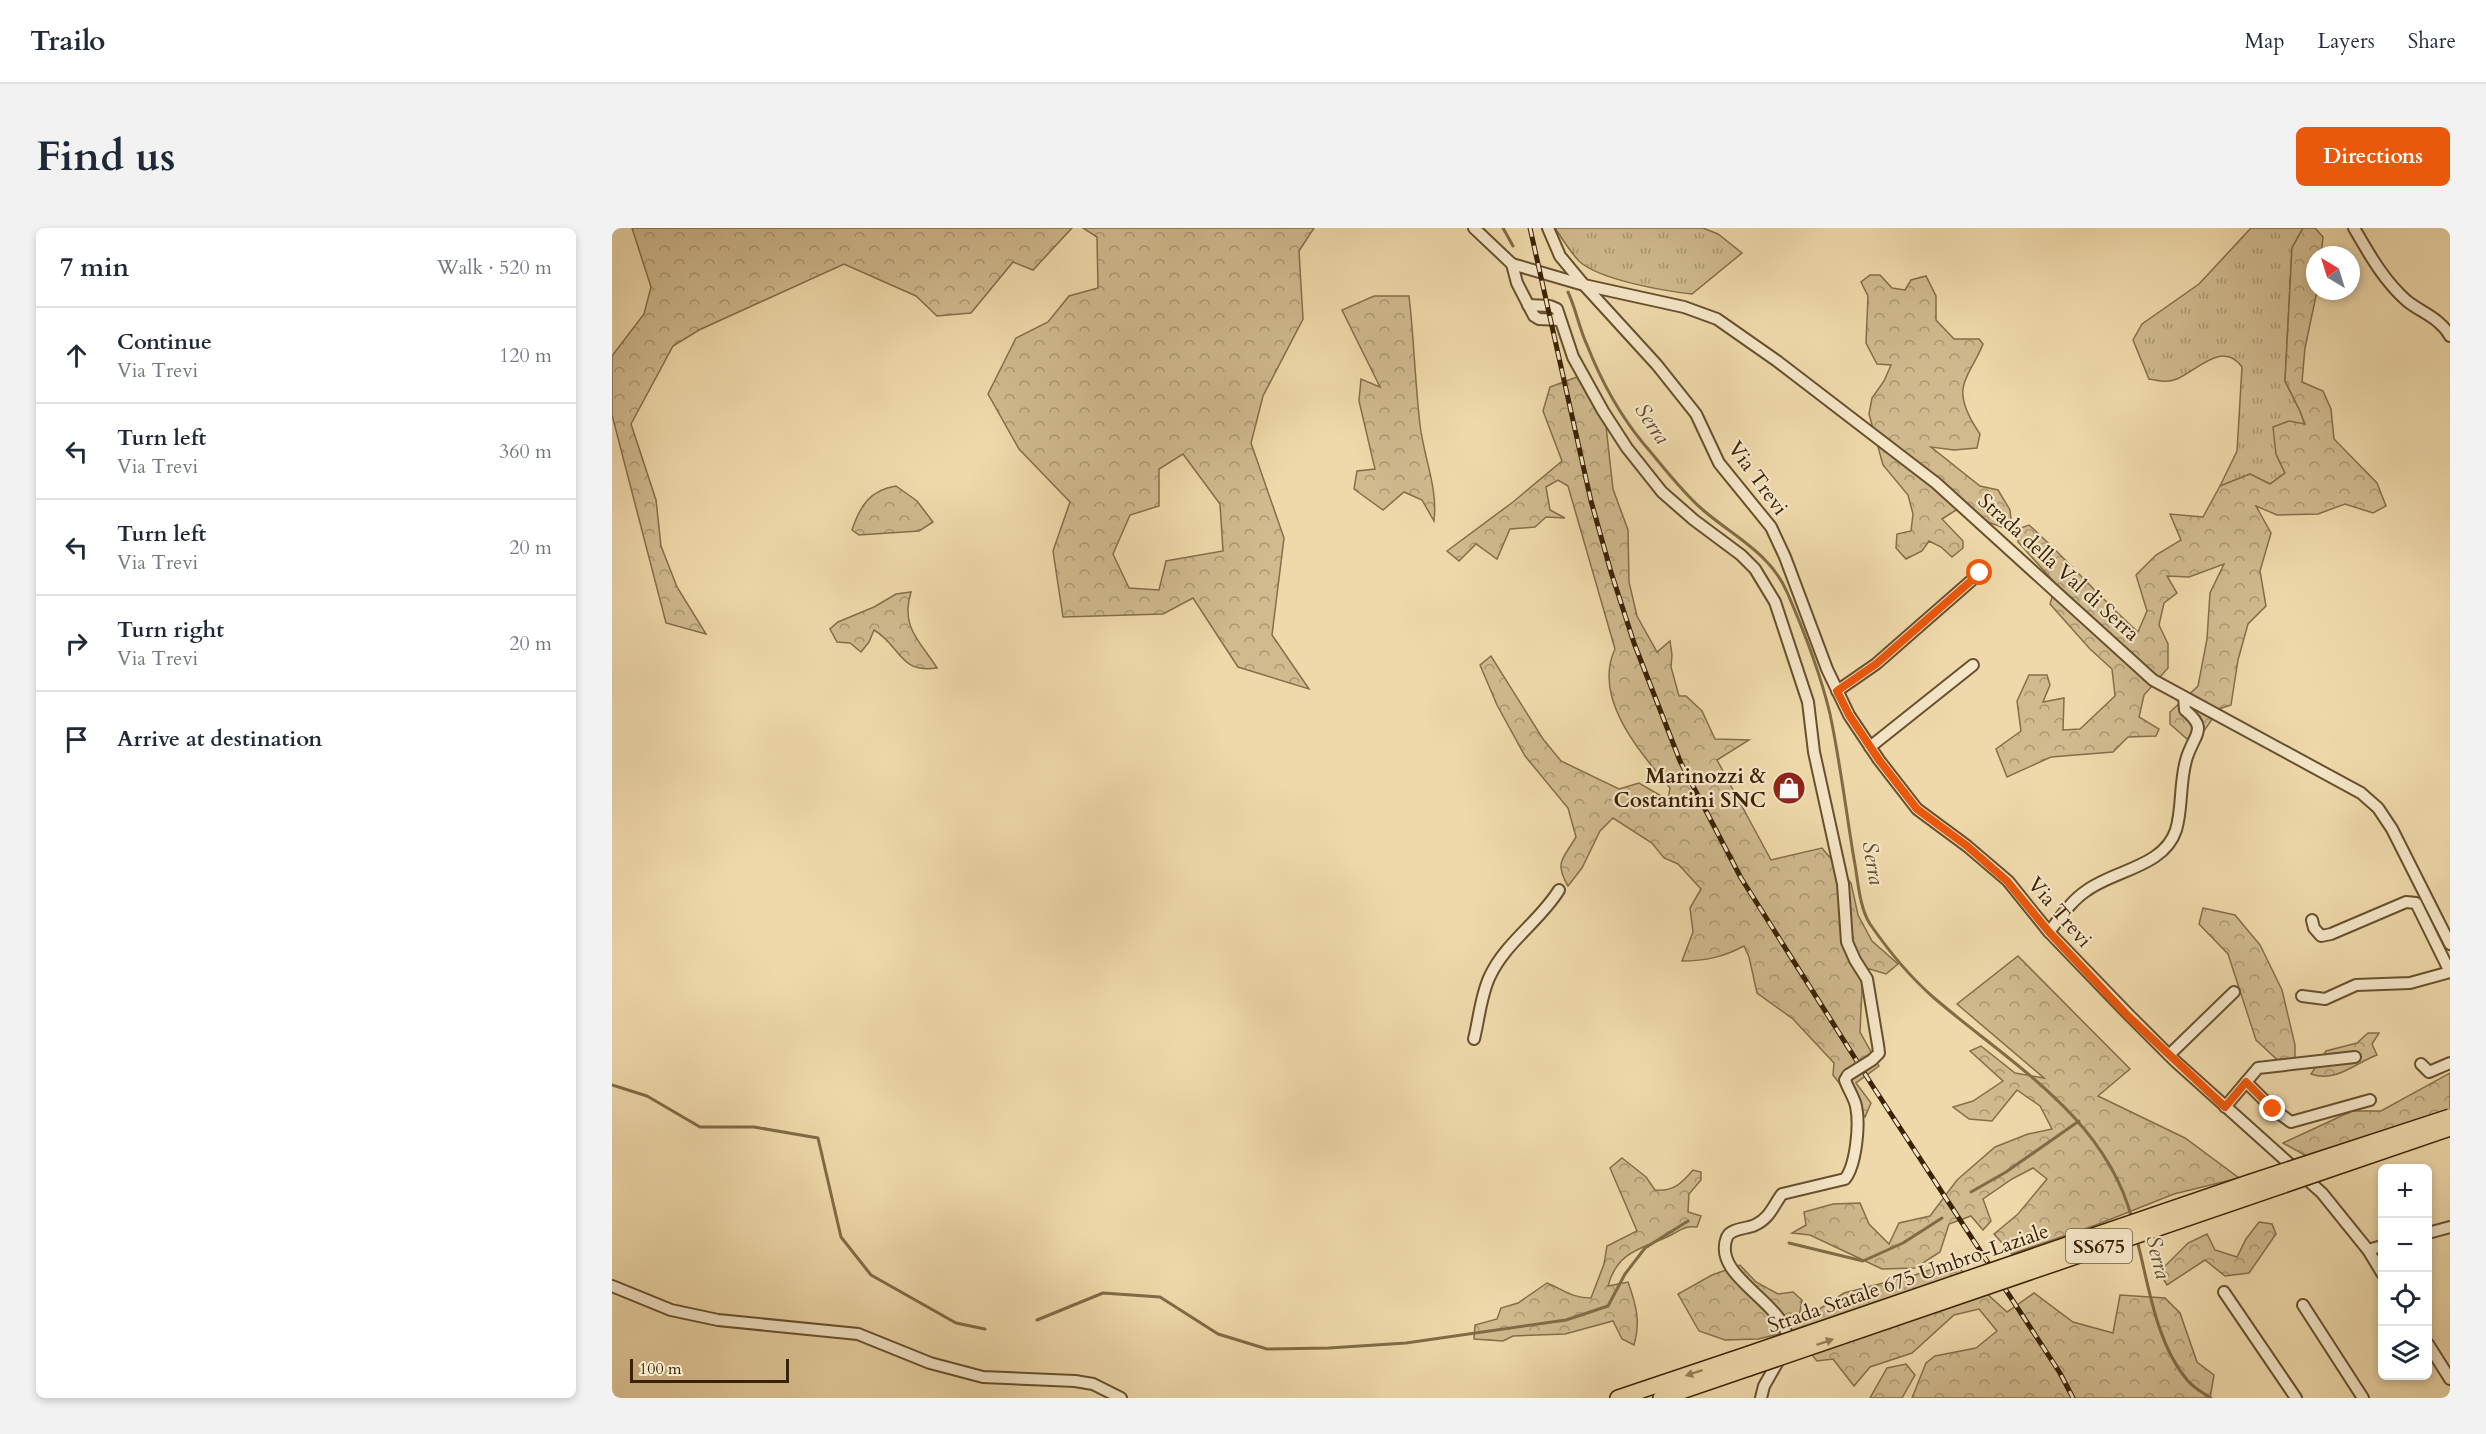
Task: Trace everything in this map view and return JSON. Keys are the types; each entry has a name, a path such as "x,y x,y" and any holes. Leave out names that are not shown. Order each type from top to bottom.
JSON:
{"highway":[{"name":"Strada Statale 675 Umbro-Laziale","path":"1661,1398 1749,1361 2248,1183 2450,1117"},
{"name":"Strada Statale 675 Umbro-Laziale","path":"1618,1398 1749,1361 2450,1128"}],"street":[{"name":"Strada della Val di Serra","path":"1474,228 1512,264 1560,279 1684,307 1717,319 1777,361 1936,483 2153,680 2361,793 2378,808 2392,829 2450,944"},
{"path":"1548,228 1560,256 1584,285"},
{"path":"2354,228 2383,276 2407,301 2444,325 2450,336"},
{"path":"1512,264 1517,283 1534,316 1559,320 1573,357 1603,411 1627,448 1662,492 1694,520 1741,555 1755,569 1775,602 1808,702 1814,752 1843,884 1847,942 1867,980 1879,1053 1845,1080 1856,1105 1857,1115 1854,1164 1845,1179 1782,1194 1770,1215 1759,1223 1732,1231 1727,1237 1726,1254 1732,1267 1745,1285 1776,1313 1785,1325 1788,1335 1786,1350 1772,1368 1761,1398"},
{"name":"Via Trevi","path":"1584,285 1657,365 1696,414 1719,463 1771,527 1837,691 1849,715 1917,809 1967,846 2007,881 2049,932 2169,1056 2322,1193 2368,1250 2381,1272"},
{"path":"1837,691 1876,664 1980,573"},
{"path":"1870,747 1973,665"},
{"path":"2049,932 2086,891 2155,857 2166,847 2176,832 2183,774 2187,757 2199,729 2197,720 2185,710 2184,697"},
{"path":"1474,1039 1489,977 1501,959 1551,903 1559,890"},
{"path":"2302,996 2325,999 2356,985 2410,983 2450,972 2416,903 2406,902 2331,934 2321,936 2314,928 2312,920"},
{"path":"2169,1056 2234,992"},
{"path":"2225,1107 2258,1068 2355,1057"},
{"path":"2421,1064 2429,1072 2450,1063"},
{"path":"2246,1082 2273,1109 2291,1122 2370,1100"},
{"path":"2432,1232 2450,1227"},
{"path":"2368,1250 2378,1247"},
{"path":"612,1286 671,1310 718,1320 858,1334 930,1364 983,1377 1084,1382 1121,1398"},
{"path":"2224,1292 2296,1398"},
{"path":"2303,1305 2362,1398"},
{"path":"2432,1352 2450,1379"}],"green space":[{"path":"632,228 1072,228 1033,270 1013,262 971,313 937,316 916,296 844,264 699,330 673,346 631,424 656,500 661,546 677,587 706,634 666,623 612,415 612,356 644,314 651,287"},
{"path":"1083,228 1314,228 1299,251 1303,319 1263,396 1251,443 1284,538 1272,635 1309,689 1238,667 1193,598 1163,614 1063,617 1053,551 1070,502 1019,449 988,394 1016,338 1048,322 1069,296 1098,288 1097,237","holes":["1183,454 1220,504 1223,551 1166,561 1159,590 1129,588 1113,554 1130,515 1159,506 1159,469"]},
{"path":"1555,228 1703,228 1718,234 1742,253 1692,294 1680,293 1633,284 1590,268 1576,258"},
{"path":"2251,228 2303,228 2292,248 2285,381 2305,425 2276,454 2285,473 2270,484 2250,474 2220,486 2237,451 2242,367 2235,359 2227,356 2219,357 2173,380 2149,379 2133,340 2142,324 2199,284"},
{"path":"2303,228 2315,228 2323,237 2322,246 2306,246 2306,300 2315,300 2305,348 2302,382 2323,391 2331,409 2334,439 2377,483 2386,506 2373,513 2345,504 2318,514 2277,515 2256,506 2271,533 2260,571 2266,606 2248,624 2238,660 2231,705 2219,709 2204,731 2187,739 2170,724 2170,712 2198,686 2207,639 2210,593 2224,564 2189,577 2167,576 2177,593 2164,603 2159,625 2168,644 2168,668 2144,695 2139,717 2159,729 2156,736 2128,737 2113,752 2051,757 2007,777 1996,749 2021,731 2017,701 2029,675 2047,675 2050,685 2043,702 2064,698 2063,730 2080,729 2115,696 2112,669 2090,649 2050,604 2056,584 2018,542 2018,529 2029,525 2138,632 2147,611 2136,575 2156,555 2181,540 2170,514 2203,517 2220,486 2250,474 2270,484 2285,473 2276,454 2273,427 2289,421 2305,424 2285,381 2292,248"},
{"path":"1870,275 1880,275 1892,288 1905,290 1911,280 1926,276 1936,296 1936,320 1954,339 1979,339 1983,344 1963,390 1967,410 1980,434 1977,448 1954,450 1931,447 1980,486 1998,490 2010,510 2012,531 1956,510 1942,519 1963,541 1963,548 1952,557 1941,547 1929,541 1922,551 1906,559 1896,548 1897,534 1911,531 1913,514 1908,495 1883,465 1869,414 1872,398 1884,381 1891,365 1877,364 1866,343 1868,296 1861,282"},
{"path":"1374,296 1409,296 1420,425 1434,497 1434,521 1422,500 1404,492 1383,510 1354,489 1357,471 1375,469 1359,401 1361,379 1380,387 1342,310"},
{"path":"1577,377 1606,426 1613,489 1628,530 1629,582 1637,616 1657,652 1670,641 1671,667 1679,696 1686,696 1702,711 1715,739 1749,740 1717,760 1771,860 1822,848 1851,883 1858,915 1872,941 1898,964 1886,974 1863,967 1860,1032 1879,1066 1856,1083 1871,1103 1865,1117 1833,1075 1834,1063 1793,1019 1757,993 1749,957 1744,946 1714,958 1682,961 1693,932 1690,908 1701,889 1678,864 1664,858 1652,843 1613,818 1600,831 1582,868 1568,886 1561,866 1564,856 1576,837 1568,808 1525,756 1497,705 1480,665 1491,656 1543,739 1561,761 1619,789 1639,783 1668,800 1670,788 1633,741 1614,705 1610,686 1610,668 1615,649 1568,486 1558,480 1546,487 1550,510 1565,518 1546,517 1535,527 1510,529 1497,559 1476,544 1459,561 1447,551 1513,502 1562,461 1543,411 1550,387"},
{"path":"896,486 917,501 933,522 919,531 859,535 852,530 867,500 879,491"},
{"path":"911,592 908,604 910,624 918,641 937,668 924,669 907,663 883,636 874,630 869,642 861,652 850,643 837,642 830,629 838,622 874,607 896,594"},
{"path":"2203,908 2235,915 2260,945 2282,990 2295,1045 2295,1069 2285,1067 2256,1040 2228,954 2199,924"},
{"path":"2018,956 2130,1069 2098,1096 2185,1138 2239,1178 2174,1194 2096,1225 2012,1254 1994,1234 2018,1214 2047,1179 2033,1168 1983,1199 1991,1221 1983,1230 1971,1216 1949,1224 1940,1252 1915,1268 1882,1269 1810,1235 1792,1233 1806,1225 1804,1212 1833,1204 1860,1203 1869,1224 1889,1244 1899,1223 1930,1216 1957,1180 1995,1147 2028,1134 2052,1129 2040,1106 2017,1090 1992,1121 1969,1119 1953,1107 1973,1101 2003,1081 1970,1051 1981,1046 2015,1073 2044,1078 1957,1004"},
{"path":"2368,1033 2379,1033 2372,1044 2377,1055 2337,1074 2320,1076 2311,1074 2326,1051 2357,1043"},
{"path":"2450,1073 2450,1110 2308,1157 2283,1143 2352,1111 2381,1111"},
{"path":"1622,1158 1646,1177 1655,1190 1667,1190 1677,1186 1693,1170 1701,1172 1701,1180 1689,1194 1688,1212 1701,1216 1697,1227 1685,1228 1631,1253 1617,1266 1612,1275 1608,1286 1628,1282 1631,1290 1637,1321 1634,1345 1622,1339 1613,1321 1565,1334 1513,1336 1503,1341 1474,1339 1475,1325 1497,1319 1501,1308 1518,1303 1547,1283 1573,1295 1591,1298 1604,1264 1607,1246 1637,1231 1610,1168"},
{"path":"2259,1222 2272,1224 2276,1234 2249,1273 2225,1276 2205,1260 2167,1285 2159,1272 2188,1243 2207,1234 2215,1250 2237,1257 2246,1239"},
{"path":"1952,1262 2007,1312 2034,1293 2073,1322 2113,1333 2120,1295 2165,1298 2180,1313 2197,1362 2214,1375 2210,1398 1912,1398 1926,1363 1935,1356 1976,1348 1997,1331 1979,1309 1954,1315 1912,1353 1870,1367 1854,1386 1833,1359 1817,1361 1792,1331 1758,1339 1725,1340 1699,1331 1678,1294 1712,1275 1740,1265 1756,1282 1778,1294 1793,1292 1802,1300 1798,1323 1844,1293 1915,1275"},
{"path":"1906,1364 1915,1375 1902,1398 1870,1398 1887,1368"}],"waterway":[{"name":"Serra","path":"1503,228 1513,246"},
{"name":"Serra","path":"1568,292 1584,339 1598,370 1611,396 1635,432 1695,503 1750,546 1771,566 1787,592 1811,652 1830,714 1859,893 1870,924 1899,962 1924,989 2022,1069 2077,1121 2100,1150 2119,1183 2132,1219"},
{"path":"612,1085 647,1096 700,1127 754,1127 818,1138 841,1237 871,1275 956,1323 985,1329"},
{"path":"1971,1192 2006,1172 2079,1121"},
{"path":"1789,1243 1863,1261 1903,1243 1942,1218"},
{"path":"1037,1320 1103,1293 1160,1297 1218,1334 1267,1349 1406,1343 1566,1320 1608,1306 1625,1274 1645,1248 1688,1221"},
{"name":"Serra","path":"2137,1240 2155,1314 2168,1350 2188,1381 2211,1398"}],"railway":[{"path":"1530,228 1591,501 1634,643 1680,761 1741,878 1872,1085 2060,1373 2073,1398"}],"place":[{"name":"Marinozzi & Costantini SNC","path":"1789,788"}],"route":[{"path":"1980,573 1876,664 1837,691 1849,715 1879,760 1917,809 1967,846 2007,881 2049,932 2128,1016 2175,1061 2225,1107 2246,1082 2273,1109"}]}
